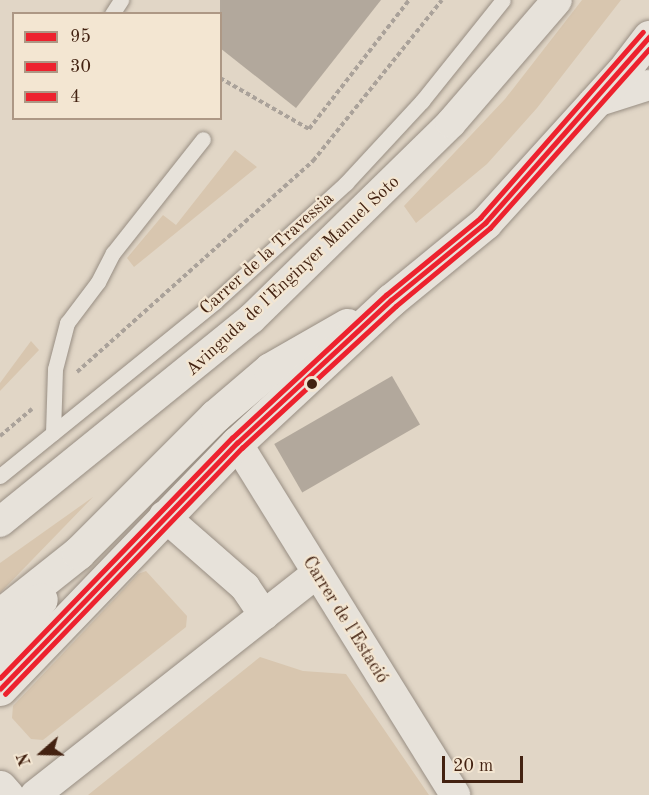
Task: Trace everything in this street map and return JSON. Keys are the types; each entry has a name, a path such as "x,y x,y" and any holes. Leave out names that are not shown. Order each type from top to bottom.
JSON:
{"main road":[{"path":"0,689 164,516 237,443 391,300 485,223 649,37"},
{"path":"0,650 78,553 215,416 270,369 391,300"},
{"path":"0,615 78,553"}],"street":[{"name":"Avinguda de l'Enginyer Manuel Soto","path":"0,522 175,384 291,282 451,123 556,0"},
{"path":"593,103 649,85"},
{"name":"Carrer de l'Estació","path":"237,443 316,574 455,795"},
{"path":"164,516 245,587 264,615"},
{"path":"35,795 316,574"}],"lane":[{"name":"Carrer de la Travessia","path":"0,476 223,294 346,183 422,101 503,0"},
{"path":"53,433 53,392 60,341 67,323 98,282 113,253 203,139"}],"path":[{"path":"222,79 309,129 409,0"},
{"path":"0,435 53,392 313,161 442,0"}],"shaded area":[{"path":"582,0 621,0 537,108 487,164 416,223 404,206 505,99"},
{"path":"235,150 257,167 134,267 127,258 163,215 176,225"},
{"path":"31,341 39,350 0,391 0,383"},
{"path":"93,497 0,593 0,563"},
{"path":"146,571 187,616 186,627 43,740 31,739 12,718 13,706 138,574"},
{"path":"260,657 303,671 346,674 429,795 88,795"}],"building":[{"path":"220,0 381,0 296,108 222,50 222,12 220,12"},
{"path":"392,376 420,424 302,492 274,444"}],"transit line":[{"name":"4","path":"0,678 232,438 386,295 480,218 643,32"},
{"name":"95","path":"0,689 237,443 391,300 485,223 649,37"},
{"name":"30","path":"5,694 242,448 396,306 490,228 649,49"}]}
